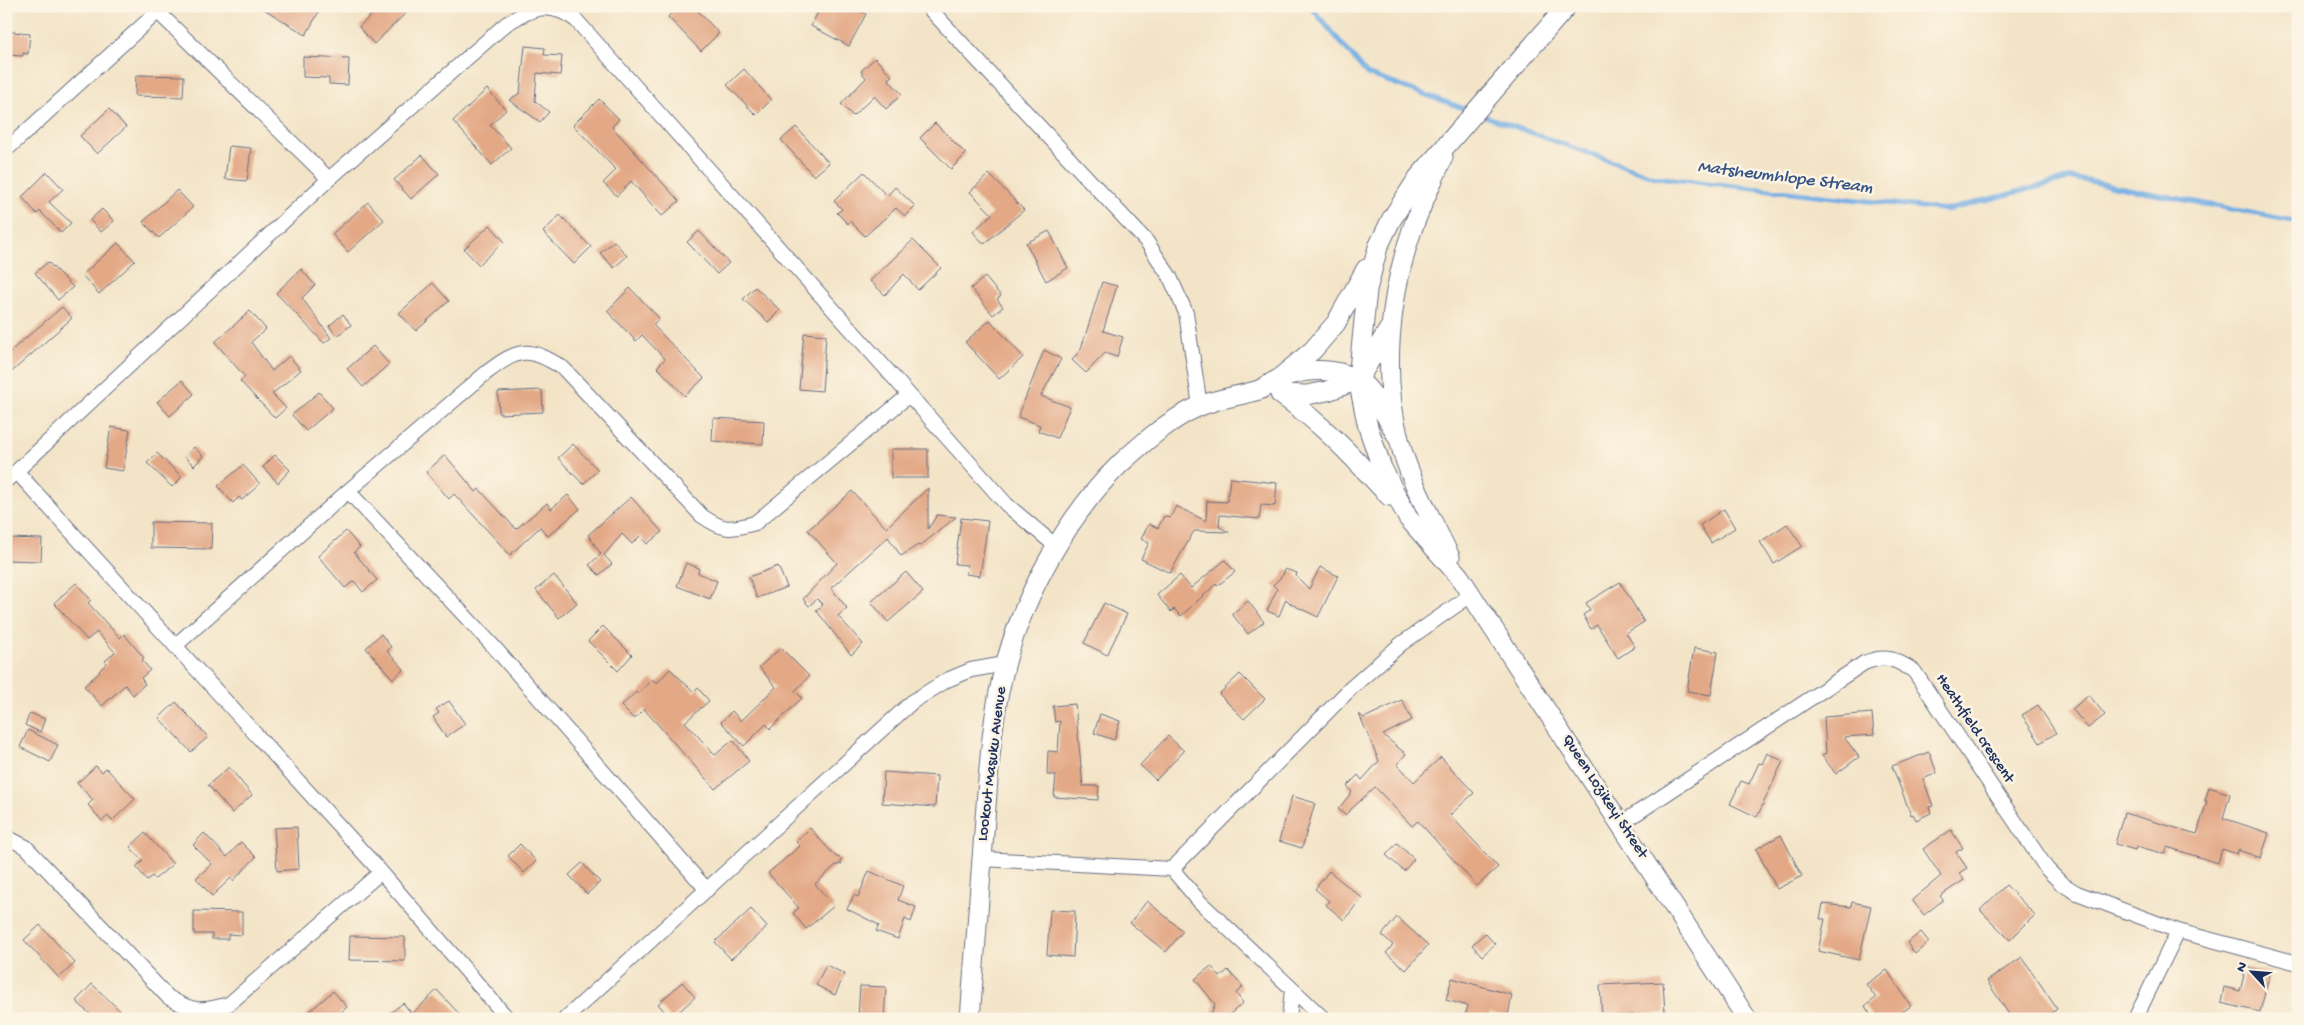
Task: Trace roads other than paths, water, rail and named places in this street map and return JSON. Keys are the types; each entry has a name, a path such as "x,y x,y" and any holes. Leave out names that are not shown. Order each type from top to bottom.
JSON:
{"main road":[{"name":"Queen Lozikeyi Street","path":"1459,576 1408,518 1382,468 1368,427 1358,380 1366,299 1378,246 1391,220 1418,178 1567,6"},
{"name":"Queen Lozikeyi Street","path":"1450,140 1412,231 1397,292 1389,362 1391,392 1399,439 1412,476 1459,576 1747,1019"},
{"path":"1378,246 1336,323 1280,386 1344,448 1408,518"},
{"path":"1392,324 1369,365 1358,380 1368,390 1399,439"},
{"name":"Lookout Masuku Avenue","path":"970,1019 990,756 996,707 1005,664 1016,630 1057,547 1083,506 1107,476 1144,442 1200,406 1261,389 1280,386 1325,371 1358,380"}],"street":[{"path":"926,6 1147,242 1170,277 1186,313 1200,406"},
{"path":"508,1019 381,872 175,646 12,477 328,179 506,24 526,12 544,7 556,9 576,20 908,396 1007,505 1057,547"},
{"path":"6,150 161,9 328,179"},
{"path":"175,646 348,490 486,373 505,359 525,352 542,355 563,368 702,516 717,526 726,529 755,523 908,396"},
{"path":"348,490 494,647 707,890"},
{"path":"1172,869 1351,688 1401,644 1471,595"},
{"name":"Heathfield crescent","path":"1622,824 1864,662 1878,657 1892,659 1914,671 2046,869 2062,884 2077,893 2178,931 2298,963"},
{"path":"565,1019 912,702 947,680 971,670 1005,664"},
{"path":"6,837 26,847 168,996 184,1007 195,1010 207,1010 229,1004 381,872"},
{"path":"982,859 1172,869 1200,902 1324,1019"},
{"path":"2135,1019 2178,931"},
{"path":"1289,1019 1292,990"}],"waterway":[{"name":"Matsheumhlope Stream","path":"1310,6 1367,74 1471,111"},
{"name":"Matsheumhlope Stream","path":"1479,114 1655,177 1948,210 2072,178 2298,222"}]}
